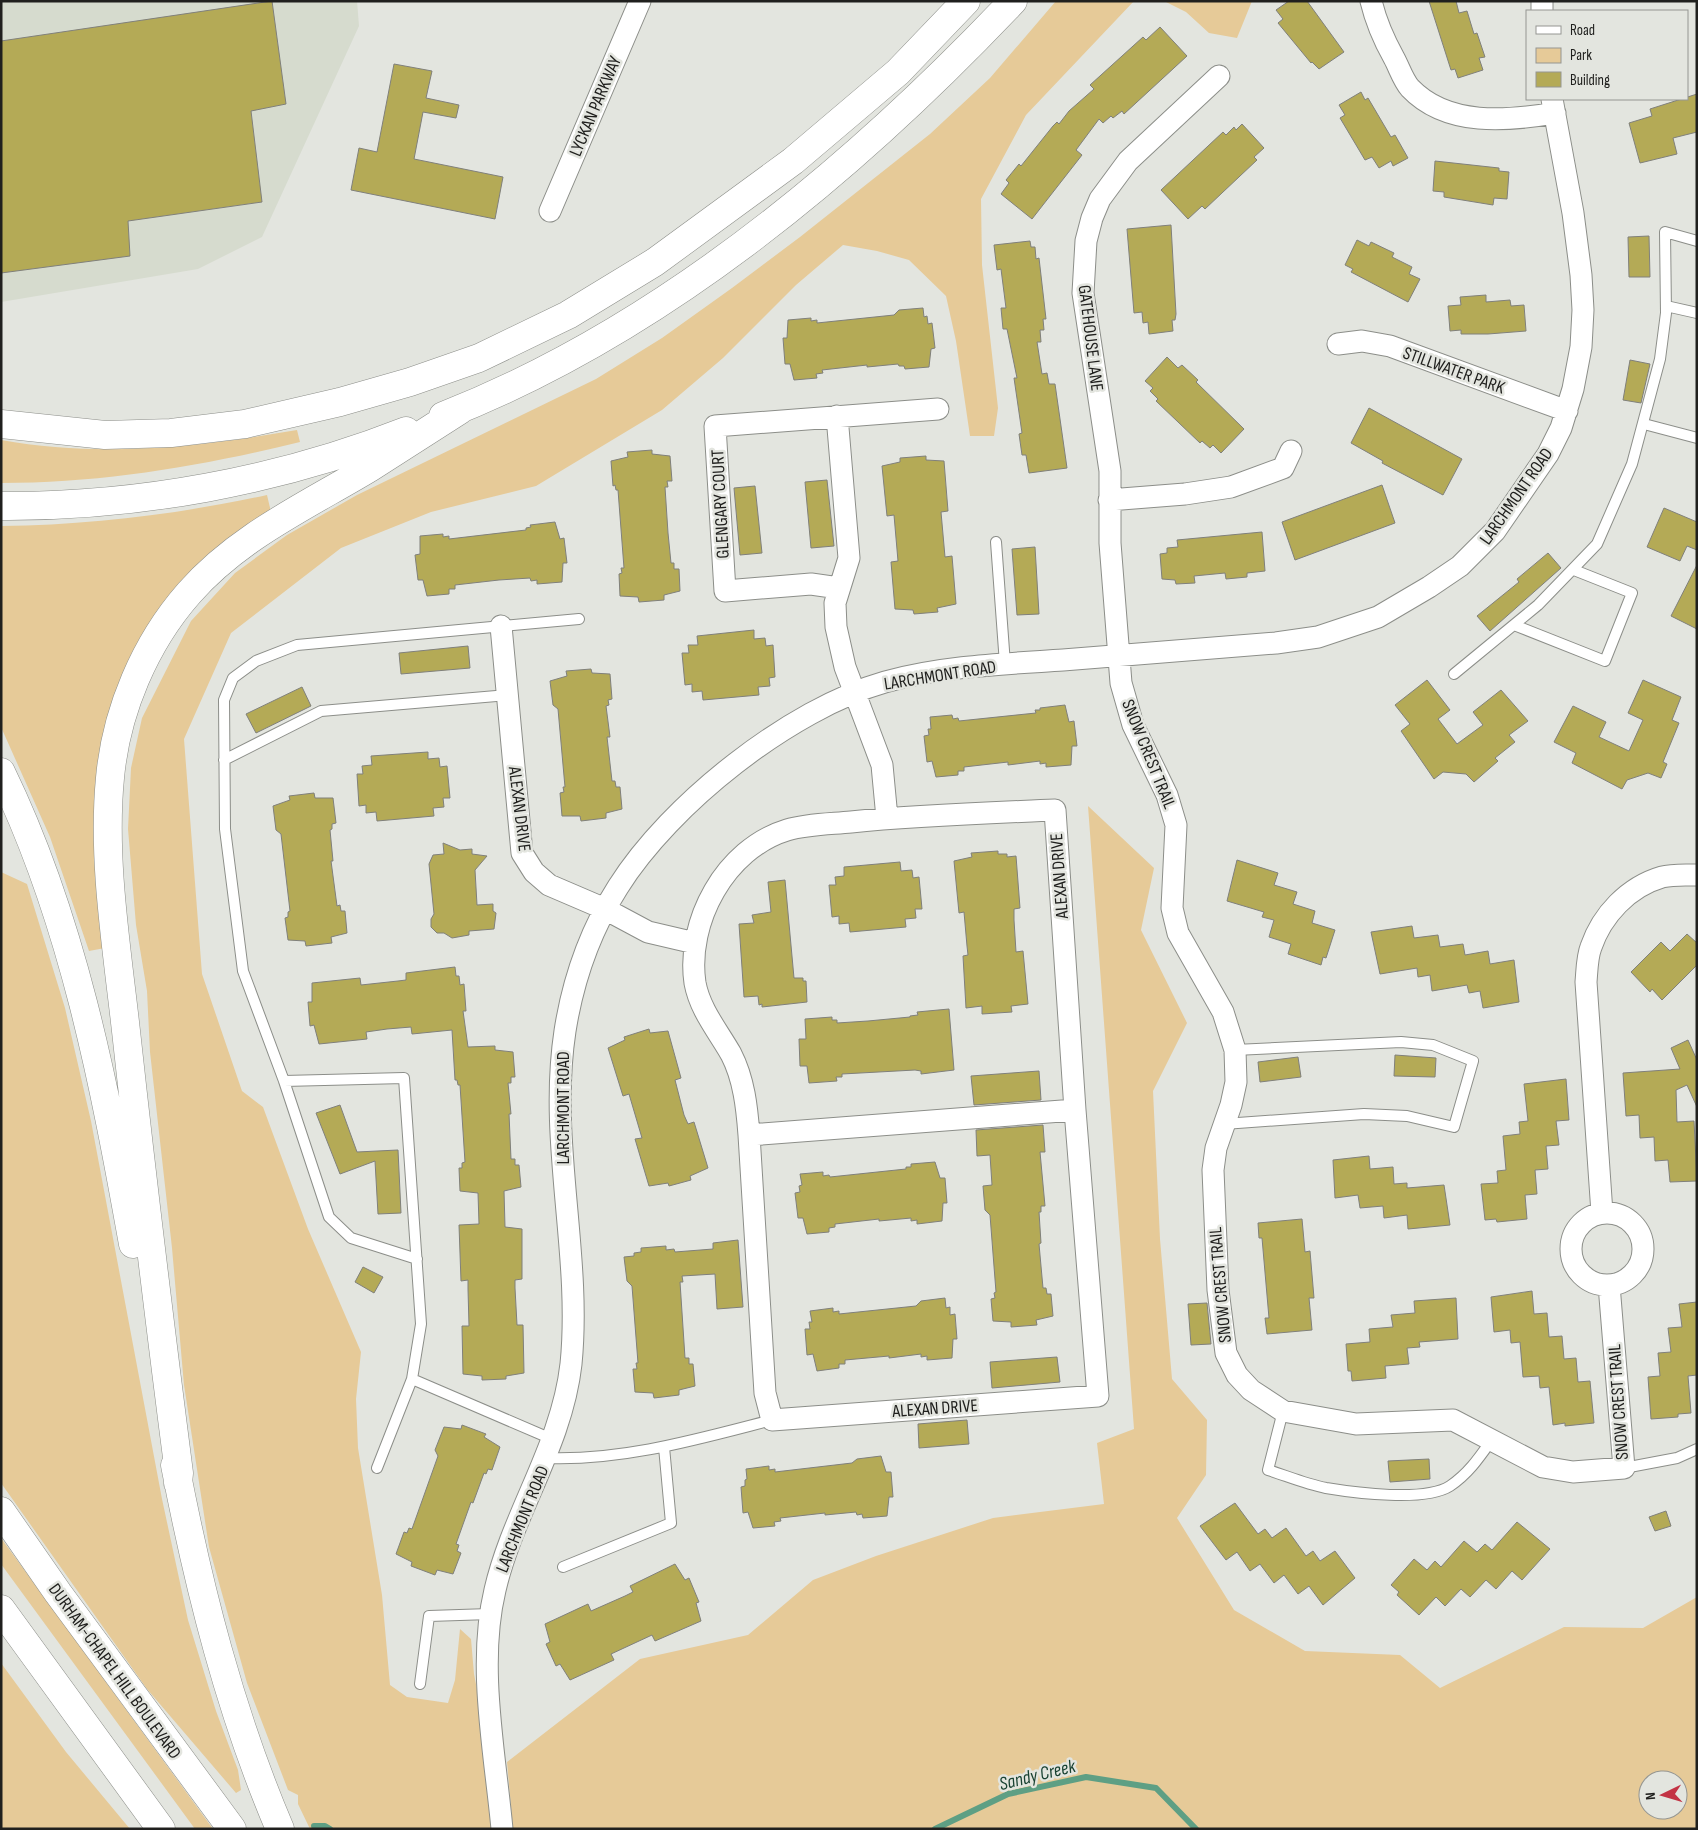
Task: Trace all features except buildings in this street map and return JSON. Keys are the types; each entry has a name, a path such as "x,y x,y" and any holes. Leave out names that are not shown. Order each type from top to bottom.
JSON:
{"main road":[{"path":"1,424 105,435 171,433 245,424 340,402 410,382 479,358 568,315 670,251 793,161 891,78 966,1"},
{"path":"1,506 67,504 146,497 279,472 355,450 460,410 520,382 582,349 719,262 830,174 911,102 1013,1"},
{"path":"178,1483 180,1473 143,1190 115,931 108,839 110,778 116,739 137,675 154,642 187,595 219,562 293,510 370,467 460,410"},
{"path":"1,772 24,824 61,923 82,995 101,1079 178,1483 200,1584 218,1654 253,1763 280,1829"},
{"name":"DURHAM-CHAPEL HILL BOULEVARD","path":"1,1511 58,1593 232,1829"},
{"path":"1,1609 161,1829"}],"street":[{"name":"LYCKAN PARKWAY","path":"550,211 640,1"},
{"path":"1372,1 1379,28 1410,88 1435,106 1486,120 1518,120 1554,106"},
{"name":"GATEHOUSE LANE","path":"1118,656 1110,553 1110,471 1083,293 1086,241 1092,218 1112,181 1128,161 1219,76"},
{"name":"LARCHMONT ROAD","path":"502,1829 489,1690 488,1638 490,1614 508,1546 550,1449 567,1394 573,1320 560,1116 560,1069 573,990 592,933 605,909 631,867 677,816 701,794 781,732 807,716 855,693 914,676 1005,664 1276,643 1318,637 1385,613 1444,577 1478,550 1490,537 1548,454 1567,411 1581,347 1582,275 1554,106"},
{"name":"STILLWATER PARK","path":"1338,344 1362,342 1390,346 1567,411"},
{"name":"GLENGARY COURT","path":"839,588 811,584 725,591 715,426 938,409"},
{"path":"837,416 849,558 835,603 836,626 845,667 882,766 887,818"},
{"path":"1109,500 1184,494 1231,486 1283,468 1291,451"},
{"name":"ALEXAN DRIVE","path":"500,626 522,853 534,872 550,885 605,909 648,932 695,943"},
{"name":"SNOW CREST TRAIL","path":"1118,656 1121,683 1133,725 1168,795 1176,825 1177,853 1172,908 1178,933 1223,1012 1235,1050 1236,1082 1216,1148 1213,1170 1218,1290 1226,1353 1237,1375 1251,1390 1283,1411 1356,1424 1453,1420 1543,1467 1573,1472 1624,1468 1609,1285"},
{"name":"ALEXAN DRIVE","path":"1055,810 1075,1110 1098,1396 772,1420 765,1394 750,1135 745,1098 732,1056 700,1002 694,970 695,943 699,926 711,895 732,866 756,845 786,830 887,818 1055,810"},
{"path":"1602,1213 1586,982 1590,948 1606,918 1617,903 1635,889 1662,877 1697,875"},
{"path":"750,1135 1075,1110"},
{"path":"1602,1213 1613,1213 1624,1217 1633,1224 1639,1234 1642,1245 1642,1257 1630,1276 1620,1282 1609,1285 1597,1284 1586,1278 1577,1270 1571,1252 1573,1235 1580,1224 1590,1217 1602,1213"}],"lane":[{"path":"1454,674 1514,625 1574,570 1597,544 1632,464 1660,359 1666,306 1665,232 1697,241"},
{"path":"1666,306 1697,313"},
{"path":"1644,424 1697,438"},
{"path":"996,542 1005,664"},
{"path":"1514,625 1605,661 1632,593 1574,570"},
{"path":"417,1259 351,1238 329,1217 284,1081 243,971 225,829 224,700 233,678 256,661 297,645 579,619"},
{"path":"224,760 321,711 508,695"},
{"path":"1224,1124 1364,1114 1407,1116 1454,1127 1473,1061 1432,1045 1401,1042 1235,1050"},
{"path":"284,1081 404,1078 422,1324 412,1379 377,1468"},
{"path":"412,1379 571,1459 664,1448 772,1420"},
{"path":"1283,1411 1268,1470 1325,1488 1378,1493 1425,1494 1449,1487 1469,1471 1491,1441"},
{"path":"563,1567 671,1523 664,1448"},
{"path":"1624,1468 1676,1458 1697,1449"},
{"path":"420,1684 429,1616 490,1614"}],"shaded area":[{"path":"1,1 357,1 359,26 262,237 198,269 1,302"}],"green space":[{"path":"1056,1 1134,1 1026,115 981,199 982,265 998,408 994,436 970,436 956,341 946,296 909,260 877,251 843,245 796,285 723,358 662,410 536,486 431,512 341,548 231,633 184,739 202,974 242,1091 263,1107 308,1229 361,1352 356,1399 358,1448 382,1595 390,1685 407,1697 448,1703 455,1680 460,1629 471,1639 474,1674 480,1705 492,1829 310,1829 298,1804 298,1795 288,1790 247,1683 209,1547 184,1385 172,1248 150,1052 147,991 136,925 128,829 131,768 142,718 191,621 235,573 287,535 357,495 596,379 662,338 800,237 930,134 990,78"},
{"path":"1164,1 1252,1 1237,38 1209,33 1186,12"},
{"path":"297,430 300,442 189,466 77,480 1,483 1,440 76,448 150,448 223,441"},
{"path":"267,495 271,512 135,653 105,948 89,951 50,837 1,727 1,526 102,521 201,508"},
{"path":"1088,806 1154,868 1141,930 1187,1023 1153,1091 1160,1239 1172,1379 1207,1420 1206,1475 1177,1518 1234,1610 1305,1651 1400,1655 1440,1688 1564,1627 1643,1628 1697,1597 1697,1829 513,1829 507,1762 640,1659 748,1635 813,1580 876,1556 993,1518 1104,1504 1097,1443 1134,1429"},
{"path":"1,872 27,884 65,1008 91,1121 162,1499 188,1620 216,1711 238,1770 241,1790 236,1793 147,1689 1,1483"},
{"path":"1,1538 213,1829 195,1829 1,1564"},
{"path":"1,1663 66,1752 130,1829 1,1829"}],"waterway":[{"name":"Sandy Creek","path":"935,1829 1008,1794 1086,1777 1156,1788 1196,1829"},
{"name":"Sandy Creek","path":"314,1826 325,1826 330,1829"}]}
